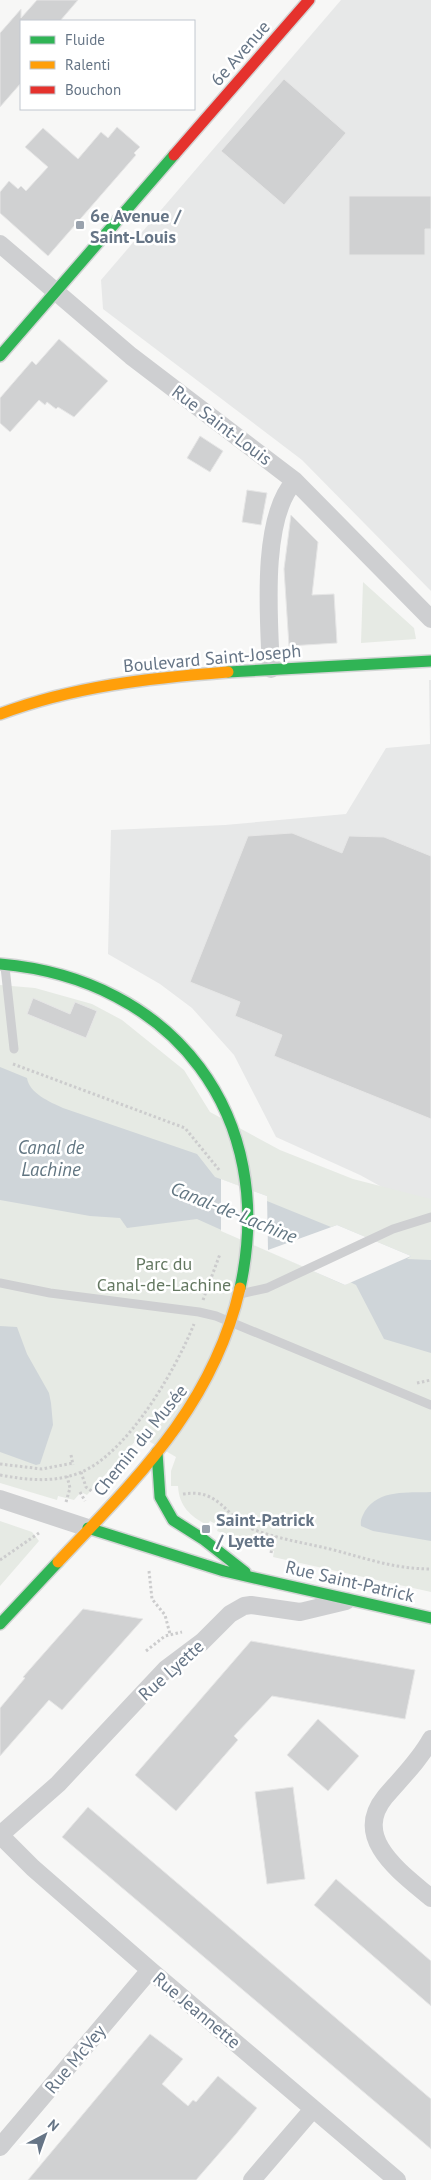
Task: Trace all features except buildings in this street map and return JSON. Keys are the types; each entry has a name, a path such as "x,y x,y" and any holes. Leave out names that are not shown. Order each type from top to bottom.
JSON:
{"street":[{"name":"6e Avenue","path":"0,356 309,0"},
{"name":"Rue Saint-Louis","path":"0,244 131,356 295,481 431,619"},
{"path":"271,669 268,594 269,565 282,499 295,481"},
{"name":"Boulevard Saint-Joseph","path":"0,714 47,698 121,684 271,669 431,661"},
{"name":"Chemin du Musée","path":"0,1624 157,1452 202,1391 222,1349 231,1321 239,1294 247,1242 247,1188 242,1156 229,1117 206,1076 177,1040 139,1010 98,987 52,972 2,964"},
{"path":"157,1452 160,1497 173,1520 203,1539 250,1577"},
{"path":"0,1499 88,1528"},
{"name":"Rue Saint-Patrick","path":"88,1528 181,1559 250,1577 431,1618"},
{"name":"Rue Lyette","path":"0,1835 71,1771 159,1676 202,1642 230,1614 244,1606 266,1605 300,1612 352,1600"},
{"path":"431,1739 420,1757 382,1800 376,1811 374,1821 375,1836 384,1854 431,1898"},
{"name":"Rue Jeannette","path":"0,1835 33,1868 150,1970 397,2180"},
{"name":"Rue McVey","path":"0,2147 150,1970"},
{"path":"252,2180 313,2109"}],"lane":[{"path":"2,964 14,1049"},
{"path":"239,1294 260,1291 372,1240 393,1228 431,1217"},
{"path":"0,1283 59,1294 199,1312 231,1321 431,1405"}],"path":[{"path":"9,1063 186,1128 224,1176"},
{"path":"202,1303 221,1252"},
{"path":"0,1475 35,1480 67,1476 81,1472 108,1453 147,1410 175,1367 195,1323"},
{"path":"0,1464 42,1469 73,1464 71,1455"},
{"path":"81,1472 86,1487 93,1492"},
{"path":"66,1501 70,1488 67,1476"},
{"path":"80,1492 85,1501"},
{"path":"175,1496 196,1493 210,1497 222,1504 245,1526 274,1536 392,1567 431,1569"},
{"path":"0,1560 42,1532"},
{"path":"271,1553 274,1536"},
{"path":"148,1563 152,1599 164,1615 170,1634"}],"shaded area":[{"path":"341,0 431,0 431,591 302,460 103,309 101,280"},
{"path":"429,680 431,680 431,1250 400,1197 360,1175 276,1137 234,1055 192,1008 160,984 108,954 111,830 225,825 346,814 386,748 430,744"}],"green space":[{"path":"363,582 414,628 416,639 361,643"},
{"name":"Parc du Canal-de-Lachine","path":"0,985 35,988 92,1004 122,1020 184,1070 210,1112 280,1150 353,1179 431,1199 431,1592 273,1557 274,1551 246,1543 217,1531 219,1526 210,1521 207,1525 195,1518 183,1505 178,1486 171,1486 171,1471 176,1457 140,1436 87,1495 81,1492 74,1500 58,1496 57,1500 0,1483"},
{"path":"0,1521 32,1532 39,1541 0,1586"}],"water":[{"name":"Canal de Lachine","path":"0,1067 27,1078 36,1093 63,1108 197,1154 215,1177 267,1196 267,1201 331,1227 337,1225 411,1256 407,1259 431,1260 431,1353 384,1339 356,1285 350,1282 345,1285 340,1283 197,1219 127,1228 120,1218 90,1216 0,1200"},
{"path":"0,1326 17,1327 27,1354 49,1393 53,1425 40,1464 36,1465 0,1452"},
{"path":"431,1492 431,1541 373,1531 361,1526 361,1520 365,1511 378,1499 395,1494"}],"pier":[{"path":"221,1179 267,1196 268,1250 337,1225 411,1256 345,1285 221,1231"}],"traffic: fast":[{"path":"0,356 174,155"},
{"path":"228,672 431,661"},
{"path":"0,964 62,975 116,997 162,1028 200,1067 227,1114 243,1167 248,1225 240,1288"},
{"path":"157,1452 160,1497 173,1520 203,1539 245,1572"},
{"path":"88,1528 224,1571 431,1618"},
{"path":"0,1624 58,1562"}],"traffic: slow":[{"path":"0,714 28,704 84,690 170,677 228,672"},
{"path":"58,1562 144,1469 192,1404 228,1330 240,1288"}],"traffic: jam":[{"path":"174,155 309,0"}],"place":[{"name":"6e Avenue / Saint-Louis","path":"80,225"},
{"name":"Saint-Patrick / Lyette","path":"206,1529"}],"water label":[{"name":"Canal-de-Lachine","path":"234,1212"}]}
